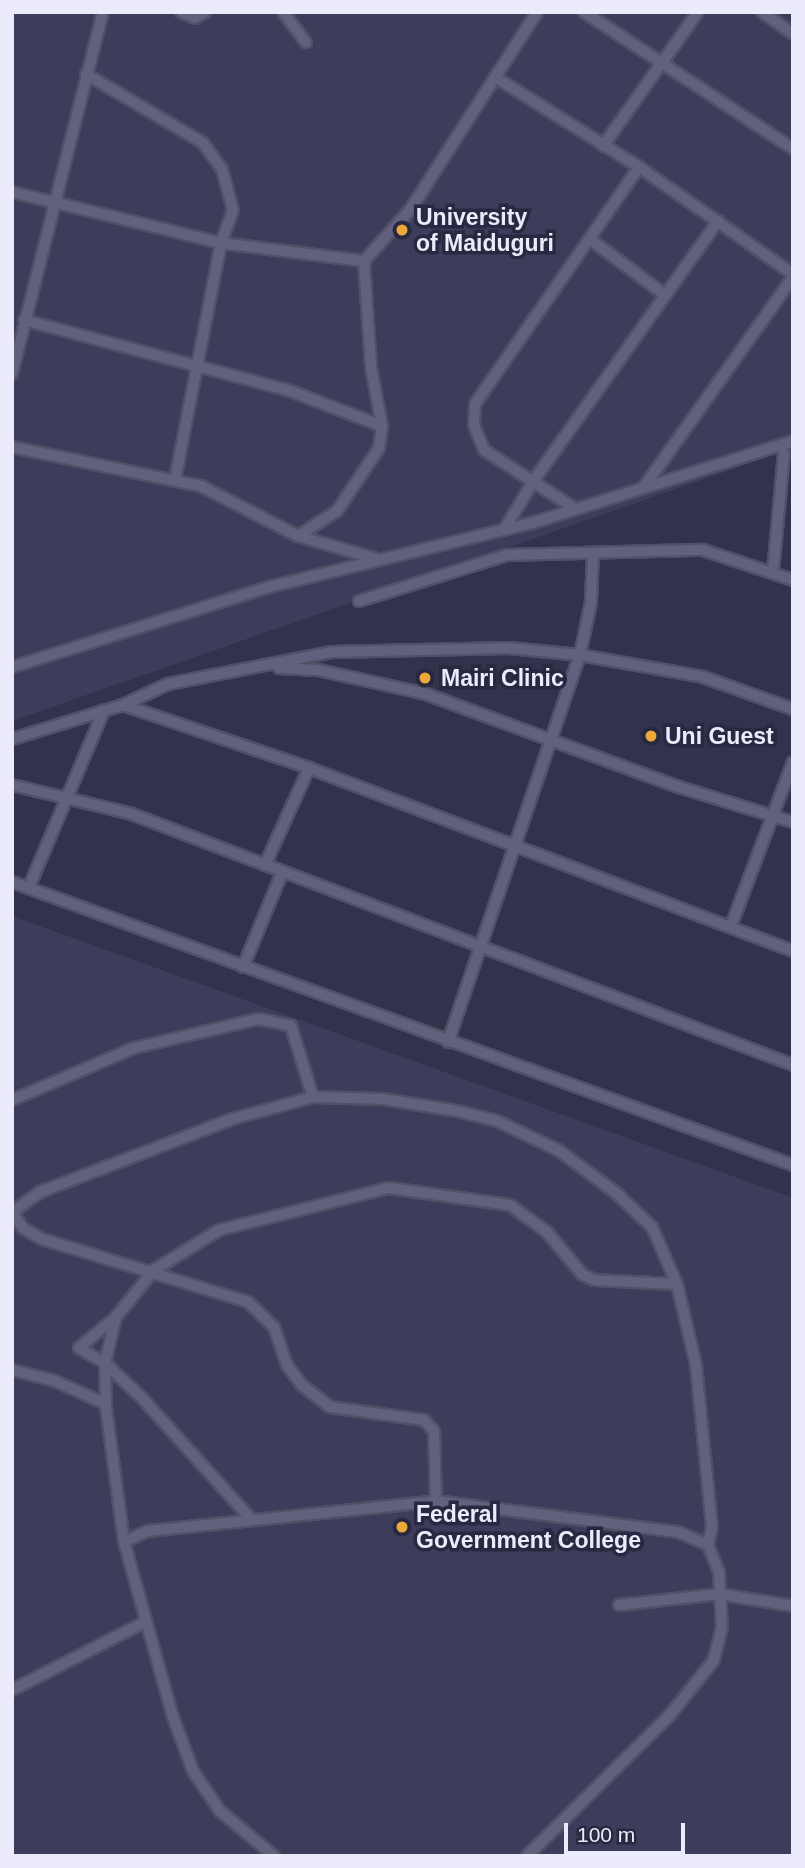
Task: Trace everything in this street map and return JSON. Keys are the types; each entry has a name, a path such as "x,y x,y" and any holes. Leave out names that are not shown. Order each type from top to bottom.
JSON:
{"street":[{"path":"12,373 17,332 24,320 56,203 103,12"},
{"path":"181,12 195,18 205,12"},
{"path":"283,12 306,42"},
{"path":"364,261 395,232 537,12"},
{"path":"584,12 664,61 793,149"},
{"path":"603,146 698,12"},
{"path":"762,12 793,34"},
{"path":"86,74 204,143 222,169 233,210 221,243 175,480"},
{"path":"495,77 639,167 793,275 643,487"},
{"path":"574,508 484,450 474,425 475,404 639,167"},
{"path":"12,192 221,243 364,261"},
{"path":"504,530 534,480 718,221"},
{"path":"591,240 664,294"},
{"path":"298,536 337,511 354,492 375,460 382,426 371,367 364,261"},
{"path":"24,320 288,390 382,426"},
{"path":"12,667 377,559 504,530 793,441"},
{"path":"12,447 175,480 212,491 298,536 377,559"},
{"path":"773,572 784,454"},
{"path":"359,601 479,560 593,554 703,551 793,580"},
{"path":"448,1042 484,946 580,655 591,602 593,554"},
{"path":"12,739 123,705 168,684 268,667 331,652 509,648 580,655 703,677 793,709"},
{"path":"268,667 318,670 422,693 553,742 793,822"},
{"path":"123,705 309,768 793,951"},
{"path":"29,887 104,710"},
{"path":"731,926 793,762"},
{"path":"265,865 309,768"},
{"path":"12,785 129,813 793,1065"},
{"path":"243,967 282,873"},
{"path":"12,882 793,1166"},
{"path":"12,1101 134,1048 260,1019 290,1026 313,1097"},
{"path":"436,1501 434,1431 424,1420 330,1407 302,1385 287,1365 274,1327 248,1302 154,1270 95,1259 23,1228 14,1216 40,1192 233,1119 313,1097 383,1099 457,1111 497,1121 558,1150 615,1192 652,1227 677,1284 702,1416 712,1527 708,1545 719,1572 720,1639 702,1679 527,1856"},
{"path":"250,1518 206,1464 105,1363 78,1345 116,1317 154,1270 219,1230 389,1188 510,1205 547,1232 582,1274 594,1280 677,1284"},
{"path":"12,1231 23,1228"},
{"path":"116,1317 105,1363 106,1404 124,1542 145,1622 193,1771 220,1811 274,1856"},
{"path":"12,1370 106,1404"},
{"path":"124,1542 148,1531 250,1518 436,1501 678,1532 708,1545"},
{"path":"619,1605 719,1594 793,1606"},
{"path":"12,1690 145,1622"}],"shaded area":[{"name":"University of Maiduguri","path":"12,12 793,12 793,448 12,721"},
{"name":"Federal Government College","path":"12,916 793,1198 793,1856 12,1856"}],"place":[{"name":"University of Maiduguri","path":"402,230"},
{"name":"Mairi Clinic","path":"425,678"},
{"name":"Uni Guest","path":"651,736"},
{"name":"Federal Government College","path":"402,1527"}]}
